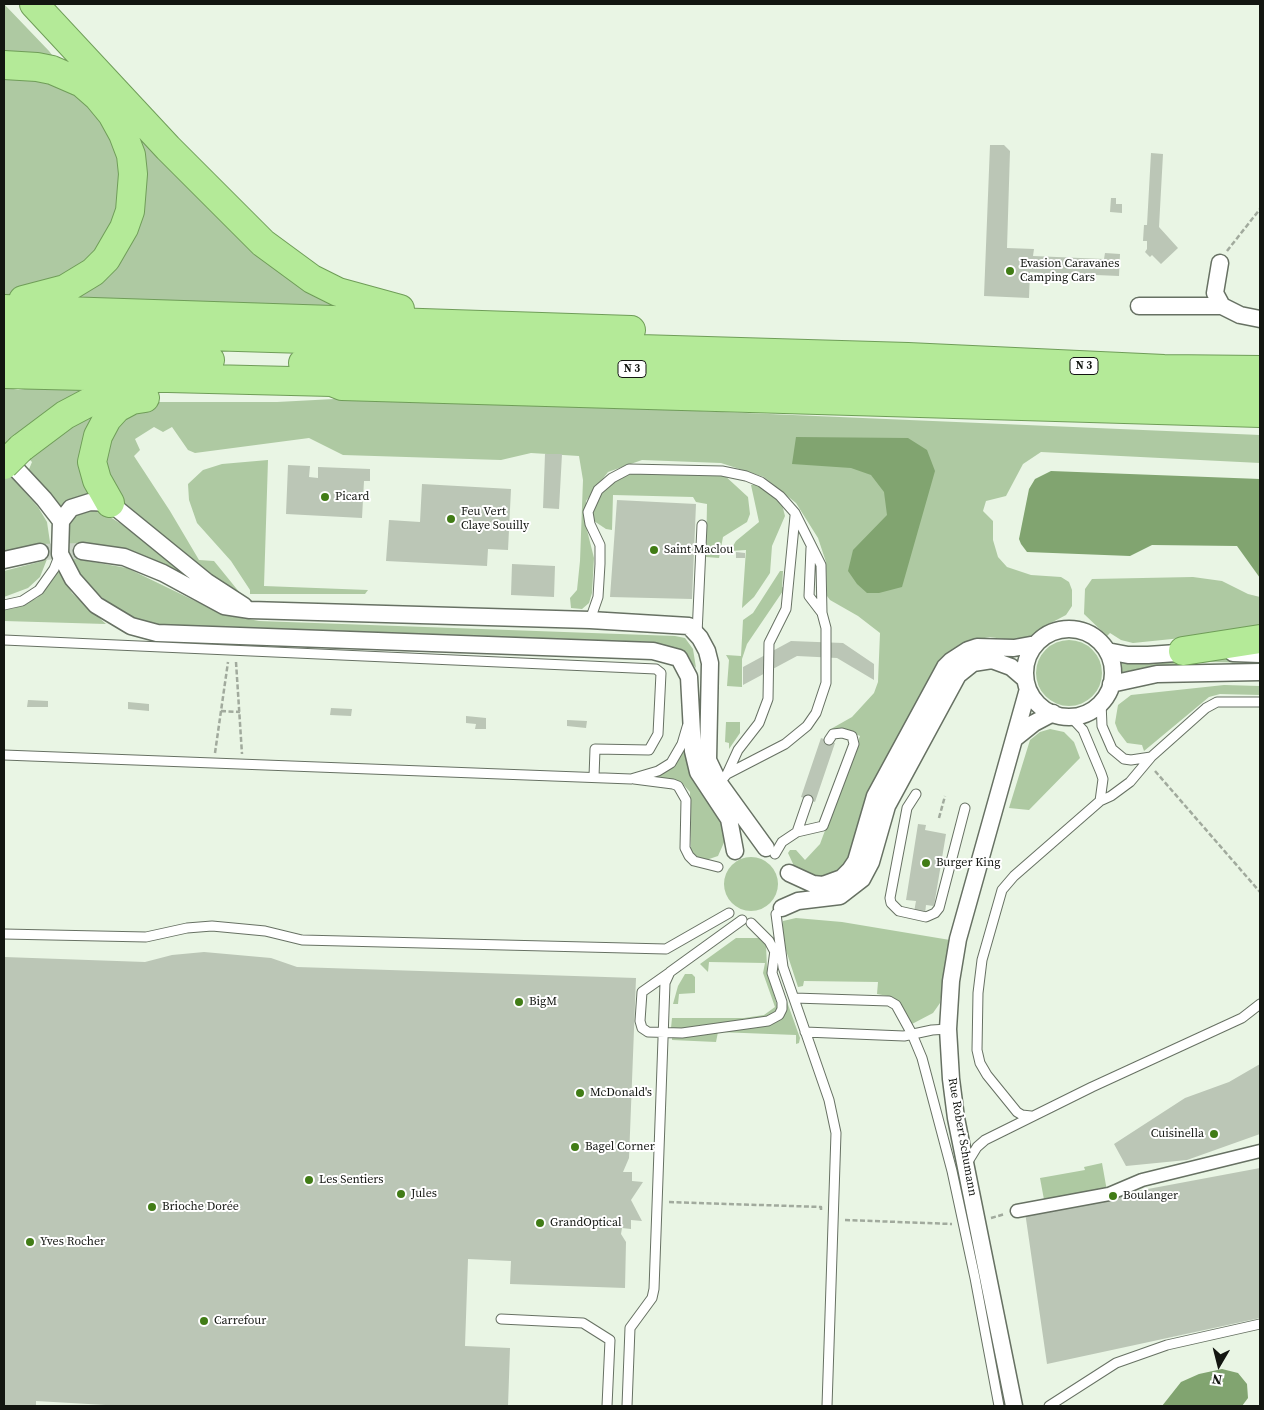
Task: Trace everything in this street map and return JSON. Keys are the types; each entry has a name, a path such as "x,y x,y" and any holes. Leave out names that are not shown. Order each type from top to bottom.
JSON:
{"highway":[{"path":"15,4 75,71 82,83"},
{"path":"34,4 239,221 287,263 338,292 375,304 432,314 457,323"},
{"path":"4,66 37,66 59,73 82,83 98,97 112,114 123,134 131,155 133,193 124,228 106,259 77,283 65,289 33,299 4,300"},
{"path":"4,309 457,323 863,343 908,357"},
{"name":"N 3","path":"4,330 908,357 1144,368 1260,370"},
{"name":"N 3","path":"4,353 326,364 642,369 1260,392"},
{"path":"4,374 332,382 342,386 1260,413"},
{"path":"10,456 65,415 101,396 120,390 145,387 160,392 331,394 342,386"},
{"path":"110,503 97,480 92,462 98,436 107,419 117,408 132,400 148,397 160,392"},
{"path":"1140,409 1170,417 1260,421"},
{"path":"1183,652 1260,639"}],"street":[{"path":"1220,263 1215,293 1222,306"},
{"path":"1138,306 1222,306 1240,315 1260,319"},
{"path":"10,456 61,521"},
{"path":"250,610 207,582 110,503 90,502 71,508 61,521 60,554 74,579 96,605 131,626 157,633 652,651 679,658 689,677 693,751 698,772 729,819 734,851"},
{"path":"82,551 124,558 163,573 224,606 250,610 590,620 689,626 707,651 710,663 708,760 723,778 770,851"},
{"path":"4,560 40,552"},
{"path":"779,911 798,901 840,896 862,879 870,862 887,806 958,675 973,663 992,660 1011,667 1027,684 1042,708 1053,713 1070,716 1092,710 1101,702 1111,684 1111,661 1107,650 1098,640 1086,632 1073,629 1059,630 1047,635 1036,644 1029,654 1027,684"},
{"path":"789,873 813,884 823,885 842,878 850,870 856,861 875,796 945,668 951,661 976,647 1014,648 1036,644"},
{"path":"1107,650 1128,654 1183,652 1260,654"},
{"path":"1111,684 1157,674 1260,672"},
{"name":"Rue Robert Schumann","path":"1014,1406 966,1166 951,1079 948,1029 951,981 958,939 1014,739 1027,684"},
{"path":"1014,739 1034,723 1053,713"},
{"path":"1017,1211 1108,1194 1142,1180 1260,1151"}],"lane":[{"path":"590,620 598,597 600,545 590,524 588,512 598,490 612,478 629,469 722,471 746,476 761,482 780,496 795,513 821,565 822,613 826,628 826,683 816,713 807,726 785,744 723,778"},
{"path":"723,778 738,750 760,723 768,699 769,644 786,609 795,513"},
{"path":"697,635 702,525"},
{"path":"4,605 22,601 39,590 54,569 60,554"},
{"path":"4,640 656,669 661,672 658,734 649,750 595,750 594,778"},
{"path":"1101,702 1102,726 1112,749 1118,755 1131,760 1151,762"},
{"path":"1031,1116 1022,1116 1017,1112 987,1075 980,1063 976,1043 978,993 986,944 1002,890 1014,876 1100,801 1111,796 1130,782 1206,708 1217,702 1260,702"},
{"path":"1070,716 1083,730 1101,773 1103,779 1100,801"},
{"path":"631,779 658,771 671,763 682,744 691,717"},
{"path":"770,851 797,832 823,826 854,744 852,736 842,733 833,734 829,740"},
{"path":"4,755 242,766 631,779 673,784 678,786 686,800 685,848 689,856 694,861 718,867"},
{"path":"916,794 907,808 890,898 891,903 899,911 926,917 935,913 939,908 965,808"},
{"path":"797,832 808,800"},
{"path":"779,911 783,967"},
{"path":"4,934 146,937 187,928 212,926 265,931 302,940 666,950 729,913"},
{"path":"775,950 772,972 782,1002 779,1015 774,1019 682,1033 648,1032 642,1028 640,1021 642,992 746,922 769,941 775,950 783,967 829,1100 836,1133 827,1406"},
{"path":"627,1406 630,1328 652,1298 654,1289 665,983 670,972"},
{"path":"794,998 889,1001 896,1005 912,1034 922,1058 952,1171 976,1278 999,1406"},
{"path":"966,1166 981,1143 1026,1121 1031,1116 1242,1018 1260,1004"},
{"path":"805,1032 912,1034 948,1029"},
{"path":"501,1319 583,1323 610,1340 607,1406"},
{"path":"1049,1406 1116,1363 1167,1345 1260,1324"}],"path":[{"path":"1220,263 1260,208"},
{"path":"213,764 228,661 232,658 236,659 242,766"},
{"path":"222,711 240,712"},
{"path":"1151,762 1260,892"},
{"path":"939,818 945,796"},
{"path":"660,1202 821,1207 821,1214"},
{"path":"984,1220 1017,1211"},
{"path":"842,1215 845,1216 845,1220 960,1224"}],"shaded area":[{"path":"4,4 49,51 59,64 4,58"},
{"path":"27,72 95,104 126,173 110,239 66,282 19,295 4,295 4,73"},
{"path":"129,125 363,313 61,300 123,248"},
{"path":"59,384 95,385 4,450 4,387 18,390"},
{"path":"372,397 1260,435 1260,463 1041,452 1023,464 1006,496 986,501 983,511 993,521 993,540 998,557 1007,567 1031,575 1061,577 1069,582 1072,590 1072,606 1066,615 1043,627 1030,637 1016,641 990,637 968,641 953,649 940,661 865,801 848,859 836,873 817,877 794,866 788,853 790,850 796,850 805,860 820,844 860,736 842,728 829,730 852,717 874,693 878,682 880,633 858,616 830,600 827,596 826,562 818,538 796,503 764,477 721,463 642,460 608,472 586,501 586,526 594,558 592,593 589,603 582,609 571,608 570,598 577,590 580,561 583,480 579,456 531,453 501,460 343,455 309,438 195,453 188,450 172,427 163,432 154,427 135,439 140,450 134,456 199,560 214,561 240,593 223,586 114,498 102,446 117,420 155,402 277,402"},
{"path":"103,408 99,497 59,513 27,474 32,462 28,458 50,431"},
{"path":"796,437 908,438 927,450 935,471 902,587 879,593 867,593 857,584 848,571 853,550 887,515 884,492 871,475 851,468 792,464"},
{"path":"268,460 264,586 368,590 365,594 250,594 250,590 231,561 197,523 189,500 188,484 203,470 222,464"},
{"path":"6,471 38,507 47,522 51,549 40,577 28,588 4,597 4,571 43,561 42,544 4,551 4,473"},
{"path":"1051,471 1260,479 1260,578 1237,546 1152,545 1130,556 1027,552 1019,539 1029,489 1035,479"},
{"path":"636,472 723,474 748,497 750,514 747,522 723,537 719,558 706,557 707,504 696,502 693,497 613,495 612,530 606,529 591,519 596,499 612,482"},
{"path":"756,484 782,504 785,516 772,546 770,573 754,597 742,608 746,550 730,551 736,541 759,522 751,485"},
{"path":"96,508 129,529 203,586 88,544 76,545 76,559 127,568 222,614 259,621 675,636 685,638 693,649 696,668 678,649 654,642 151,625 132,618 109,603 95,592 76,569 65,531 69,517"},
{"path":"58,568 72,593 106,624 4,621 4,610 15,608 37,598 55,576"},
{"path":"780,571 783,571 782,587 785,588 747,644 742,659 742,687 727,686 729,660 726,655 741,656 743,620 753,613"},
{"path":"1193,577 1222,581 1248,594 1260,597 1260,630 1133,643 1121,640 1110,633 1107,636 1084,614 1085,589 1092,579"},
{"path":"1075,640 1093,649 1100,660 1102,673 1100,686 1093,697 1082,704 1063,706 1045,697 1038,686 1036,667 1045,649 1056,642"},
{"path":"1209,658 1260,658 1260,663 1210,662 1122,672 1121,663 1134,664"},
{"path":"1224,685 1260,686 1260,695 1220,694 1209,697 1144,751 1142,745 1127,743 1118,731 1115,723 1118,705 1131,695"},
{"path":"726,722 740,722 740,733 729,749 729,743 725,742"},
{"path":"1050,729 1064,732 1074,742 1080,758 1029,810 1009,808 1030,740 1040,732"},
{"path":"686,743 726,821 726,838 718,856 706,860 695,857 691,850 690,792 682,783 668,778 648,779"},
{"path":"751,857 761,859 770,865 776,874 778,884 776,894 770,903 761,909 751,911 741,909 732,903 726,894 724,884 726,874 732,865 741,859"},
{"path":"796,918 842,922 950,940 940,1003 933,1013 912,1024 893,997 877,994 878,982 804,981 803,986 798,987 780,932 783,921"},
{"path":"736,938 761,938 766,945 767,968 778,1009 773,1014 763,1018 683,1029 671,1028 672,1018 744,1018 764,1015 775,1007 763,973 765,963 709,962 708,972 700,964"},
{"path":"776,971 800,1038 799,1043 796,1044 796,1035 718,1032 716,1042 672,1040 672,1035 755,1027 777,1021 782,1017"},
{"path":"685,974 692,974 695,977 695,993 679,994 678,1004 673,1004 678,986"},
{"path":"1102,1163 1107,1191 1045,1205 1040,1178 1085,1170 1084,1167"},
{"path":"1222,1369 1238,1373 1247,1384 1248,1398 1242,1406 1162,1406 1181,1382 1199,1374"}],"building":[{"path":"990,145 1004,145 1010,151 1007,248 1034,249 1033,256 1104,259 1105,253 1120,254 1119,276 1050,273 1050,276 1043,276 1043,273 1030,272 1029,298 984,296"},
{"path":"1151,153 1163,154 1159,227 1178,248 1161,264 1152,255 1150,257 1145,252 1147,241 1143,241 1144,225 1147,225"},
{"path":"1111,198 1116,198 1116,204 1122,204 1122,213 1110,212"},
{"path":"545,454 562,454 559,509 543,508"},
{"name":"Picard","path":"288,465 310,466 309,477 318,478 318,467 370,469 370,481 364,481 362,518 286,514"},
{"path":"422,484 511,489 508,550 488,549 487,566 386,561 389,520 420,522"},
{"name":"Saint Maclou","path":"617,500 696,504 692,599 610,597"},
{"path":"736,552 745,553 745,558 736,558"},
{"path":"512,564 555,566 554,597 511,595"},
{"path":"791,641 843,643 874,664 874,680 837,658 797,656 743,685 743,667"},
{"path":"28,700 48,701 48,707 27,707"},
{"path":"128,702 149,704 149,711 128,709"},
{"path":"331,708 352,709 351,716 330,715"},
{"path":"466,716 486,718 486,729 475,729 476,724 466,723"},
{"path":"567,720 587,721 586,728 567,726"},
{"path":"821,738 835,743 815,802 801,797"},
{"path":"918,824 926,825 925,830 946,834 934,906 926,905 925,914 914,912 916,901 906,900"},
{"name":"Les Sentiers","path":"204,952 271,958 297,967 636,978 629,1158 623,1172 632,1172 632,1181 643,1182 631,1200 642,1221 631,1220 631,1229 622,1228 621,1234 626,1242 625,1288 510,1284 511,1261 468,1259 465,1346 510,1348 508,1406 123,1406 36,1401 36,1406 4,1406 4,957 145,962 172,955"},
{"path":"1260,1064 1260,1134 1187,1160 1126,1166 1114,1144 1185,1098 1229,1082"},
{"path":"1260,1168 1260,1318 1047,1364 1025,1212"}],"tunnel":[{"path":"40,552 82,551"}],"place":[{"name":"Evasion Caravanes Camping Cars","path":"1010,271"},
{"name":"Picard","path":"325,497"},
{"name":"Feu Vert Claye Souilly","path":"451,519"},
{"name":"Saint Maclou","path":"654,550"},
{"name":"Burger King","path":"926,863"},
{"name":"BigM","path":"519,1002"},
{"name":"McDonald's","path":"580,1093"},
{"name":"Cuisinella","path":"1214,1134"},
{"name":"Bagel Corner","path":"575,1147"},
{"name":"Les Sentiers","path":"309,1180"},
{"name":"Jules","path":"401,1194"},
{"name":"Boulanger","path":"1113,1196"},
{"name":"Brioche Dorée","path":"152,1207"},
{"name":"GrandOptical","path":"540,1223"},
{"name":"Yves Rocher","path":"30,1242"},
{"name":"Carrefour","path":"204,1321"}]}
